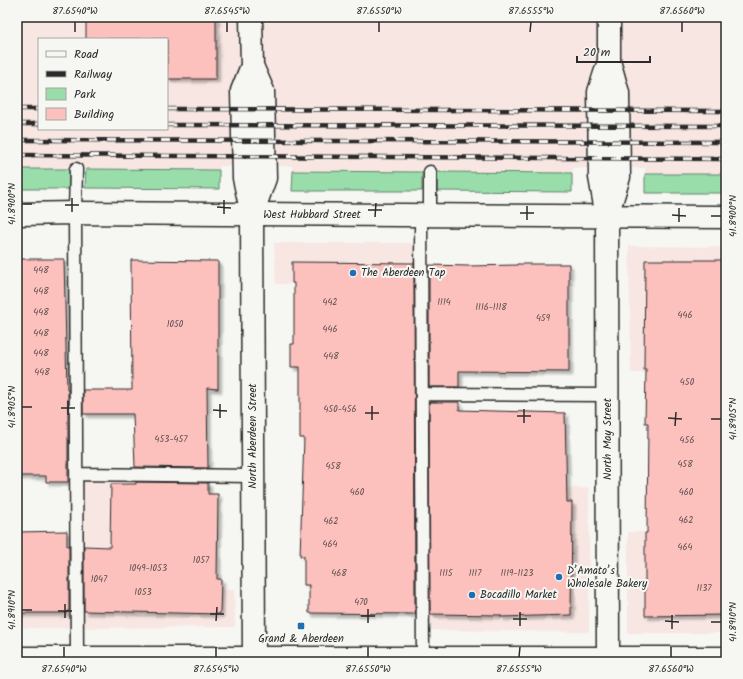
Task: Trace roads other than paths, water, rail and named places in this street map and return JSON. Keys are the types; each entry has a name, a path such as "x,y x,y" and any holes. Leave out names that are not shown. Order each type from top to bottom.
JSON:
{"street":[{"name":"North Aberdeen Street","path":"252,17 252,66 263,91 265,178 252,214 254,657"},
{"name":"North May Street","path":"608,17 609,61 618,93 619,177 607,217 608,660"},
{"name":"West Hubbard Street","path":"17,214 75,213 726,217"},
{"path":"17,658 254,657 423,660 608,660 726,658"}],"lane":[{"path":"76,169 77,658"},
{"path":"423,660 422,394 426,215 430,172"},
{"path":"422,394 608,395"},
{"path":"77,474 253,476"}],"railway":[{"path":"17,109 38,109"},
{"path":"168,109 726,111"},
{"path":"17,124 38,124"},
{"path":"168,125 726,126"},
{"path":"17,140 726,142"},
{"path":"17,155 726,159"}],"place":[{"name":"The Aberdeen Tap","path":"353,273"},
{"name":"D’Amato’s Wholesale Bakery","path":"559,577"},
{"name":"Bocadillo Market","path":"472,595"},
{"name":"Grand & Aberdeen","path":"301,626"}]}
